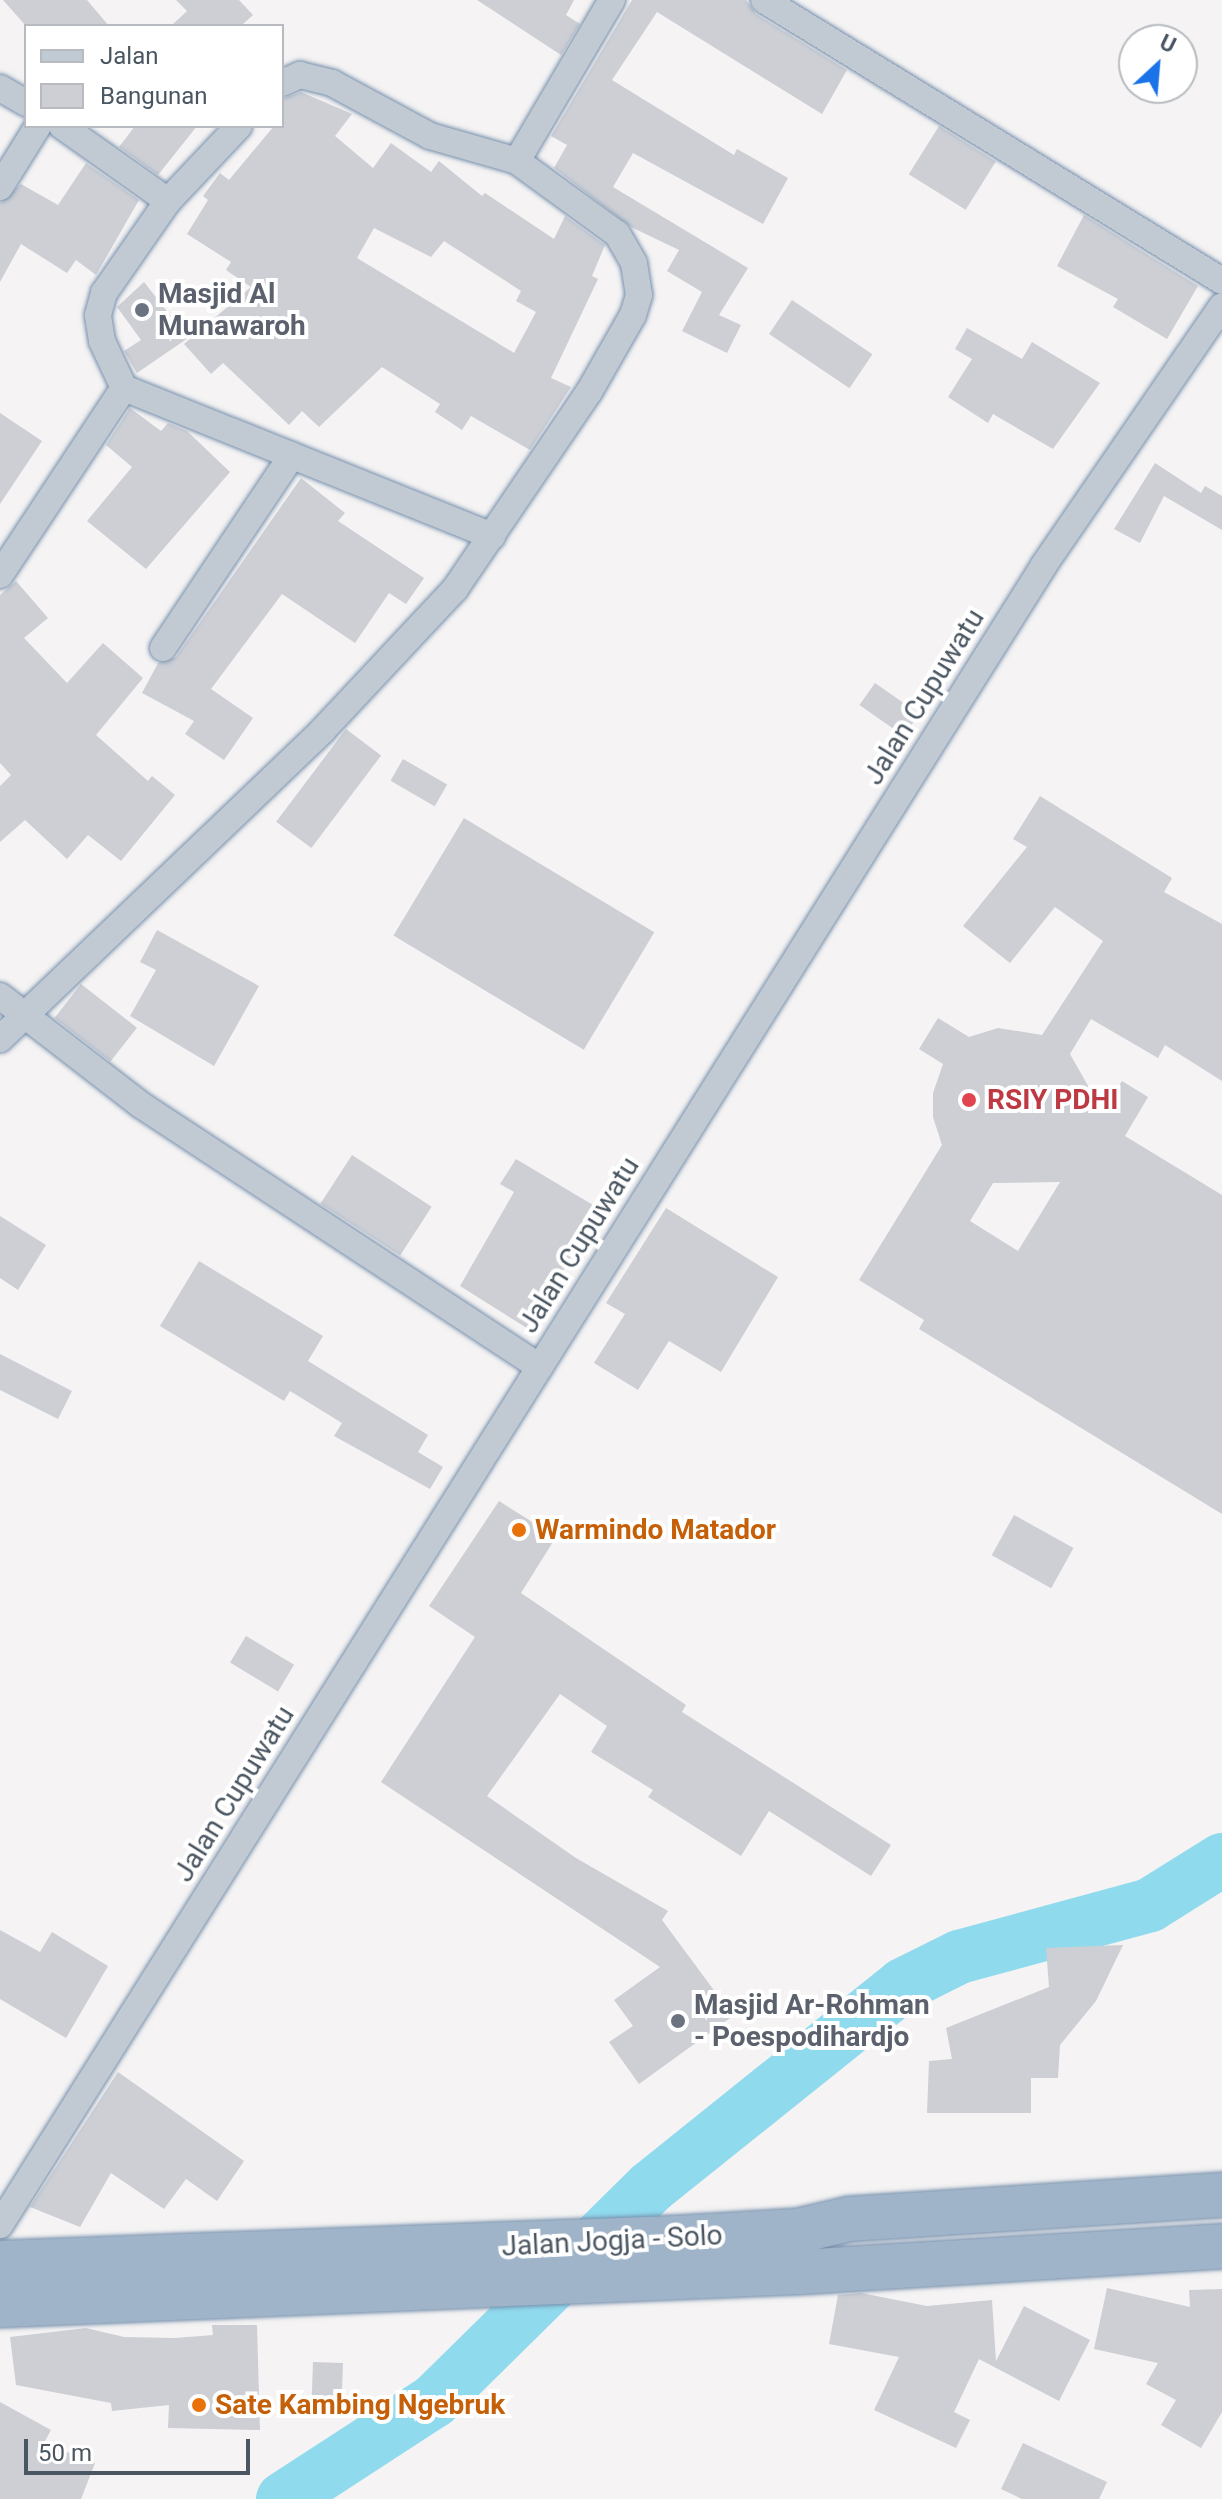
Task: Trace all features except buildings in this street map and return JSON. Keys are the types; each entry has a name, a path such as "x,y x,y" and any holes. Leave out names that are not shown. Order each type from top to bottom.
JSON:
{"highway":[{"name":"Jalan Jogja - Solo","path":"0,2263 676,2238 798,2231 849,2219 1222,2195"},
{"name":"Jalan Jogja - Solo","path":"0,2305 643,2280 1222,2246"}],"street":[{"path":"517,161 612,0"},
{"path":"764,0 1222,281"},
{"path":"0,1039 323,730 455,589 589,392 639,295 634,263 617,234 517,161 430,136 332,83 300,75 284,82"},
{"path":"0,88 24,102"},
{"path":"0,187 37,128"},
{"path":"65,128 168,201"},
{"path":"237,128 168,201 104,293 98,315 102,341 124,388 492,536"},
{"name":"Jalan Cupuwatu","path":"0,2225 1044,565 1222,306"},
{"path":"0,575 124,388"},
{"path":"163,648 292,455"},
{"path":"0,996 141,1105 540,1367"}],"waterway":[{"path":"283,2499 434,2401 651,2187 903,1985 959,1957 1150,1905 1222,1860"}],"place":[{"name":"Masjid Al Munawaroh","path":"142,310"},
{"name":"RSIY PDHI","path":"969,1100"},
{"name":"Warmindo Matador","path":"519,1530"},
{"name":"Masjid Ar-Rohman - Poespodihardjo","path":"678,2021"},
{"name":"Sate Kambing Ngebruk","path":"199,2405"}]}
